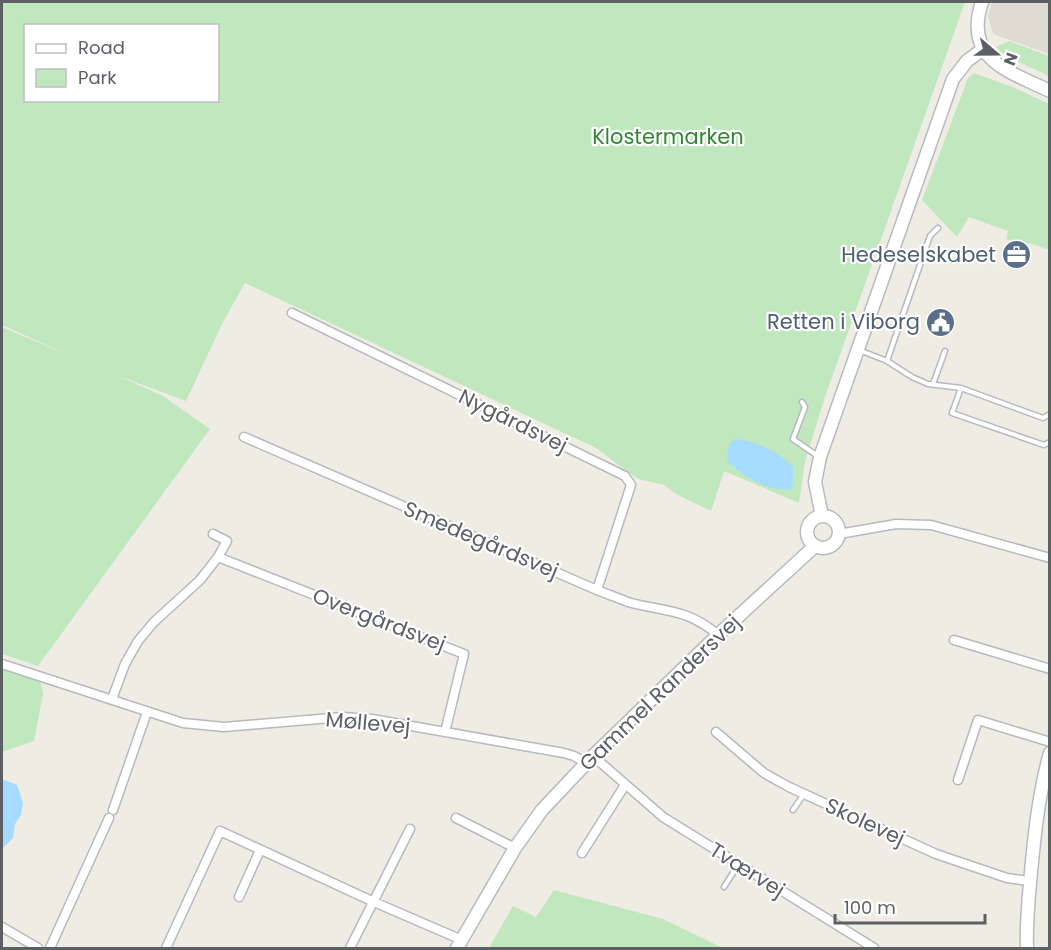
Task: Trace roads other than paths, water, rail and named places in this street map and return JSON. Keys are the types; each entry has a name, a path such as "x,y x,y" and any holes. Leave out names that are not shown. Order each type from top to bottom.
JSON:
{"street":[{"path":"982,2 977,25 983,49 991,60 1001,68 1050,92"},
{"path":"822,516 816,482 820,458 953,79 967,61 983,49"},
{"name":"Nygårdsvej","path":"292,313 625,476 631,485 597,591"},
{"name":"Smedegårdsvej","path":"244,437 597,591 629,602 670,609 694,618 718,635"},
{"path":"822,516 834,520 838,525 839,534 833,545 822,548 815,546 808,539 807,530 813,519 822,516"},
{"path":"839,534 896,524 931,525 1050,558"},
{"path":"112,699 125,663 138,641 154,622 200,580 218,557 227,540 213,534"},
{"name":"Gammel Randersvej","path":"459,944 515,848 542,810 589,760 718,635 815,546"},
{"name":"Overgårdsvej","path":"218,557 464,654 445,732"},
{"path":"954,640 1050,669"},
{"name":"Møllevej","path":"2,664 183,723 224,727 343,717 372,719 564,753 589,760"},
{"path":"50,948 111,814 147,712"},
{"path":"958,780 978,720 1050,742"},
{"name":"Skolevej","path":"716,732 764,773 804,794 936,854 1007,878 1030,881"},
{"path":"1027,948 1027,920 1036,817 1050,753"},
{"name":"Tværvej","path":"589,760 625,784 663,817 871,948"},
{"path":"582,853 625,784"},
{"path":"456,818 515,848"},
{"path":"350,948 410,829"},
{"path":"166,948 220,831 459,944"},
{"path":"239,897 260,850"},
{"path":"2,927 38,948"}],"lane":[{"path":"887,361 930,236 938,228"},
{"path":"858,350 887,361 912,377 933,384 961,388 1043,418 1050,414"},
{"path":"933,384 945,351"},
{"path":"961,388 952,413 1044,445 1050,442"},
{"path":"802,402 805,407 794,439 820,458"},
{"path":"793,810 804,794"},
{"path":"724,888 738,865"}],"water":[{"path":"736,439 767,448 793,467 791,489 783,490 766,486 749,478 727,461 729,444"},
{"path":"2,779 17,785 23,803 21,815 15,824 13,838 2,848"}],"place":[{"name":"Hedeselskabet","path":"1017,255"},
{"name":"Retten i Viborg","path":"941,322"}],"park label":[{"name":"Klostermarken","path":"668,137"}]}
